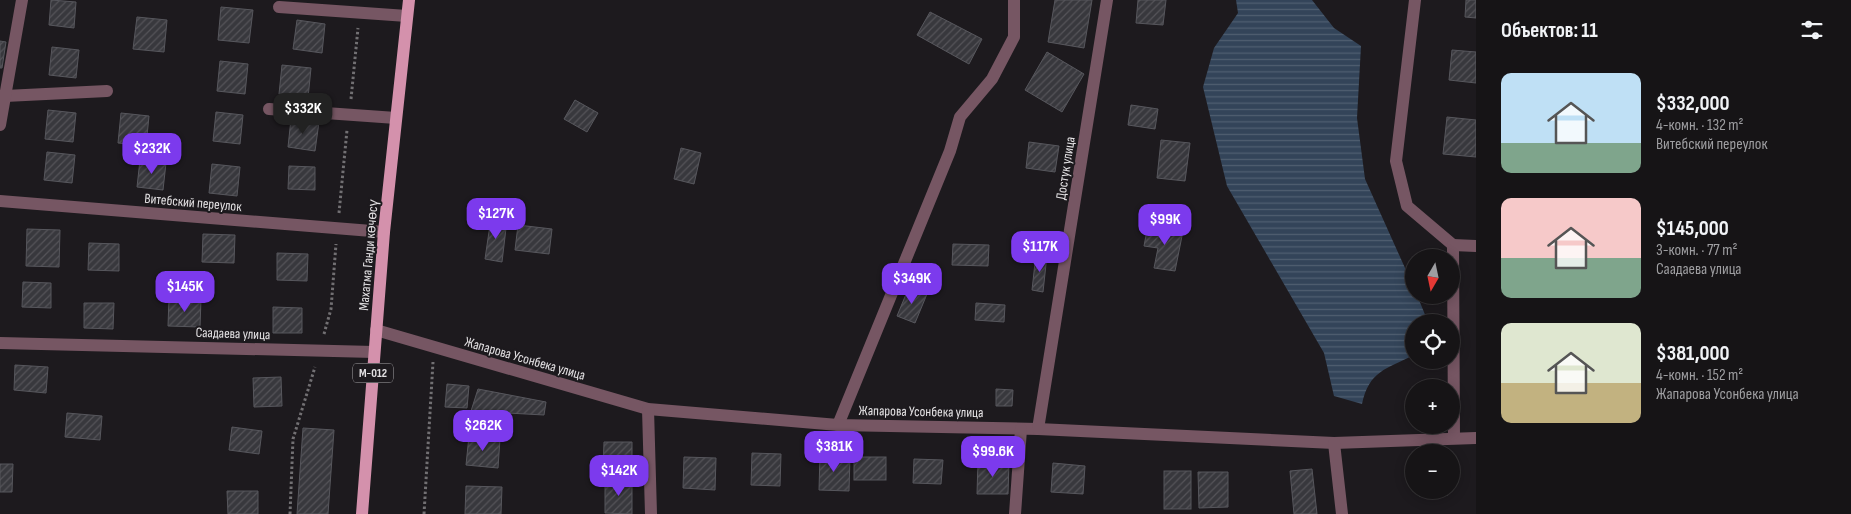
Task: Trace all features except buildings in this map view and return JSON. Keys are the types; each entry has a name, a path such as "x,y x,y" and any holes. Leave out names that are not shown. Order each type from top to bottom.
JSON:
{"main road":[{"name":"Махатма Ганди көчөсү","path":"362,514 384,232 409,0"}],"street":[{"path":"0,125 22,0"},
{"path":"838,424 950,151 960,117 992,79 1014,37 1014,0"},
{"name":"Достук улица","path":"1038,429 1107,0"},
{"path":"1414,0 1396,161 1407,206 1453,245 1476,246"},
{"path":"279,7 407,16"},
{"path":"5,96 107,91"},
{"path":"269,109 396,118"},
{"name":"Витебский переулок","path":"0,201 384,232"},
{"path":"1453,245 1454,438"},
{"name":"Жапарова Усонбека улица","path":"376,330 648,409 838,424 1038,429 1334,443 1476,438"},
{"name":"Саадаева улица","path":"0,343 374,352"},
{"path":"648,409 651,514"},
{"path":"1015,514 1021,429"},
{"path":"1334,443 1342,514"}],"path":[{"path":"290,514 293,439 320,350 330,309 360,12"},
{"path":"424,514 434,346"}],"water":[{"path":"1236,0 1312,0 1334,28 1361,46 1357,118 1365,179 1405,268 1405,304 1421,304 1425,314 1405,314 1405,359 1380,372 1374,378 1369,384 1362,404 1334,396 1324,353 1227,186 1203,87 1214,48 1238,13"}]}
